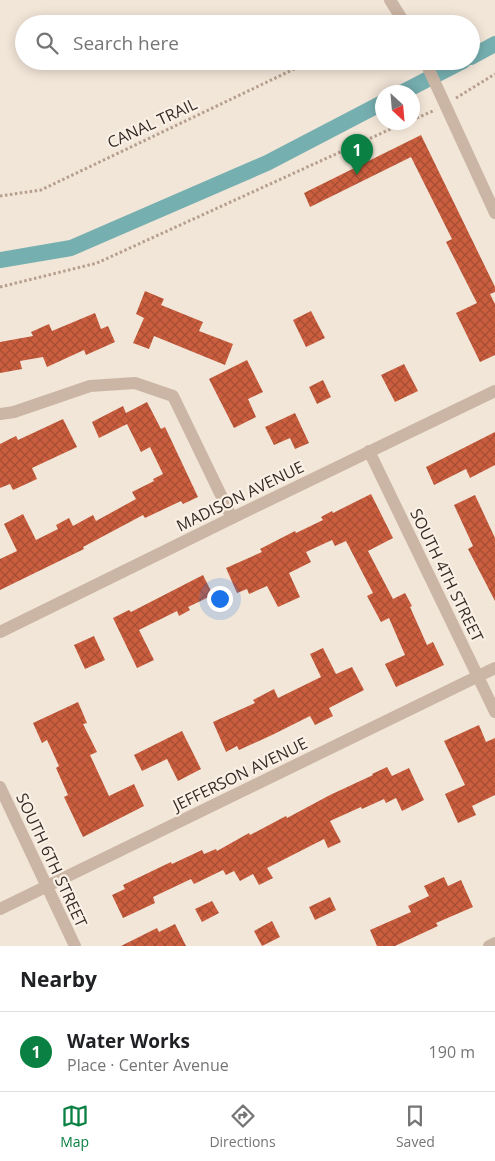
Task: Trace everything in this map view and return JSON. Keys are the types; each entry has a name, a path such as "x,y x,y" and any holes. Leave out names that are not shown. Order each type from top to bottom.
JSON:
{"street":[{"path":"390,0 399,15"},
{"path":"429,70 495,213"},
{"path":"0,414 14,412 90,386 135,383 174,396 232,518"},
{"name":"MADISON AVENUE","path":"0,632 495,391"},
{"name":"SOUTH 4TH STREET","path":"369,451 495,712"},
{"name":"JEFFERSON AVENUE","path":"0,909 495,668"},
{"name":"SOUTH 6TH STREET","path":"0,787 75,946"},
{"path":"489,946 495,943"}],"path":[{"name":"CANAL TRAIL","path":"0,196 41,190 292,70"},
{"path":"0,288 97,263 388,130"}],"building":[{"path":"421,135 495,287 495,292 490,294 495,304 495,355 480,362 456,313 477,303 446,242 452,239 411,157 310,207 304,193"},
{"path":"145,291 164,299 161,305 203,322 199,331 233,344 225,365 154,336 149,349 133,343 144,318 136,314"},
{"path":"311,311 325,338 306,347 293,320"},
{"path":"95,313 101,329 108,326 115,342 86,355 84,350 47,367 43,357 20,361 22,369 0,373 0,342 33,336 31,332 49,324 52,331"},
{"path":"247,360 263,392 248,399 256,417 234,428 209,379"},
{"path":"404,364 418,391 395,402 381,375"},
{"path":"323,380 331,397 317,404 309,387"},
{"path":"147,402 161,429 165,427 198,497 183,504 181,501 145,518 143,515 83,547 84,549 0,590 0,559 17,551 4,524 23,514 36,540 58,529 56,525 69,518 73,526 93,515 96,521 136,499 132,492 154,481 153,479 163,474 150,447 141,452 127,424 99,438 92,422 123,406 126,413"},
{"path":"295,413 309,443 295,449 290,438 274,445 265,427"},
{"path":"63,419 77,447 32,468 37,479 13,490 10,484 0,488 0,444 16,436 18,440"},
{"path":"495,432 495,465 470,478 466,469 434,485 426,467"},
{"path":"371,494 393,538 368,551 393,599 405,593 427,645 433,642 444,665 396,687 385,664 405,655 389,618 381,622 367,596 373,593 346,541 335,546 332,540 306,552 311,562 289,573 300,597 278,607 267,586 249,594 247,589 237,593 226,568 262,552 260,549 295,531 296,533 323,520 321,517 332,511 333,513"},
{"path":"475,495 495,538 495,601 468,549 473,546 454,505"},
{"path":"203,575 213,595 188,607 190,610 179,616 177,611 139,630 154,660 137,668 113,618 129,610 131,612"},
{"path":"94,636 105,660 85,669 74,645"},
{"path":"323,648 336,674 352,667 364,690 329,708 333,716 315,725 310,716 239,750 237,746 226,752 213,722 255,703 253,700 274,689 278,698 321,677 310,654"},
{"path":"78,702 87,723 83,724 97,752 90,755 109,796 134,784 144,806 83,837 64,797 68,795 56,768 59,766 47,740 42,743 33,723"},
{"path":"479,725 486,742 495,738 495,795 472,806 476,815 458,823 445,794 465,785 444,741"},
{"path":"182,731 201,769 178,781 167,759 142,771 134,755"},
{"path":"387,767 392,776 409,768 424,800 402,811 396,798 386,803 384,799 330,821 341,842 328,848 324,839 267,868 273,878 259,885 253,874 240,881 234,871 226,875 223,870 194,884 191,879 153,897 155,903 123,918 112,895 125,889 123,885 171,862 172,864 202,850 204,854 216,849 217,851 249,833 250,835 286,816 287,818"},
{"path":"444,877 448,886 461,880 473,907 436,923 438,926 395,946 377,946 370,930 411,912 408,906 429,896 424,886"},
{"path":"330,897 336,910 315,920 309,907"},
{"path":"212,901 219,913 202,922 195,909"},
{"path":"272,921 280,937 262,946 254,931"},
{"path":"175,924 186,946 121,946 157,928 159,932"}],"waterway":[{"path":"480,52 495,44"},
{"path":"417,85 446,70"},
{"path":"0,260 71,248 267,163 375,107"}],"place":[{"name":"Water Works","path":"357,175"}]}
